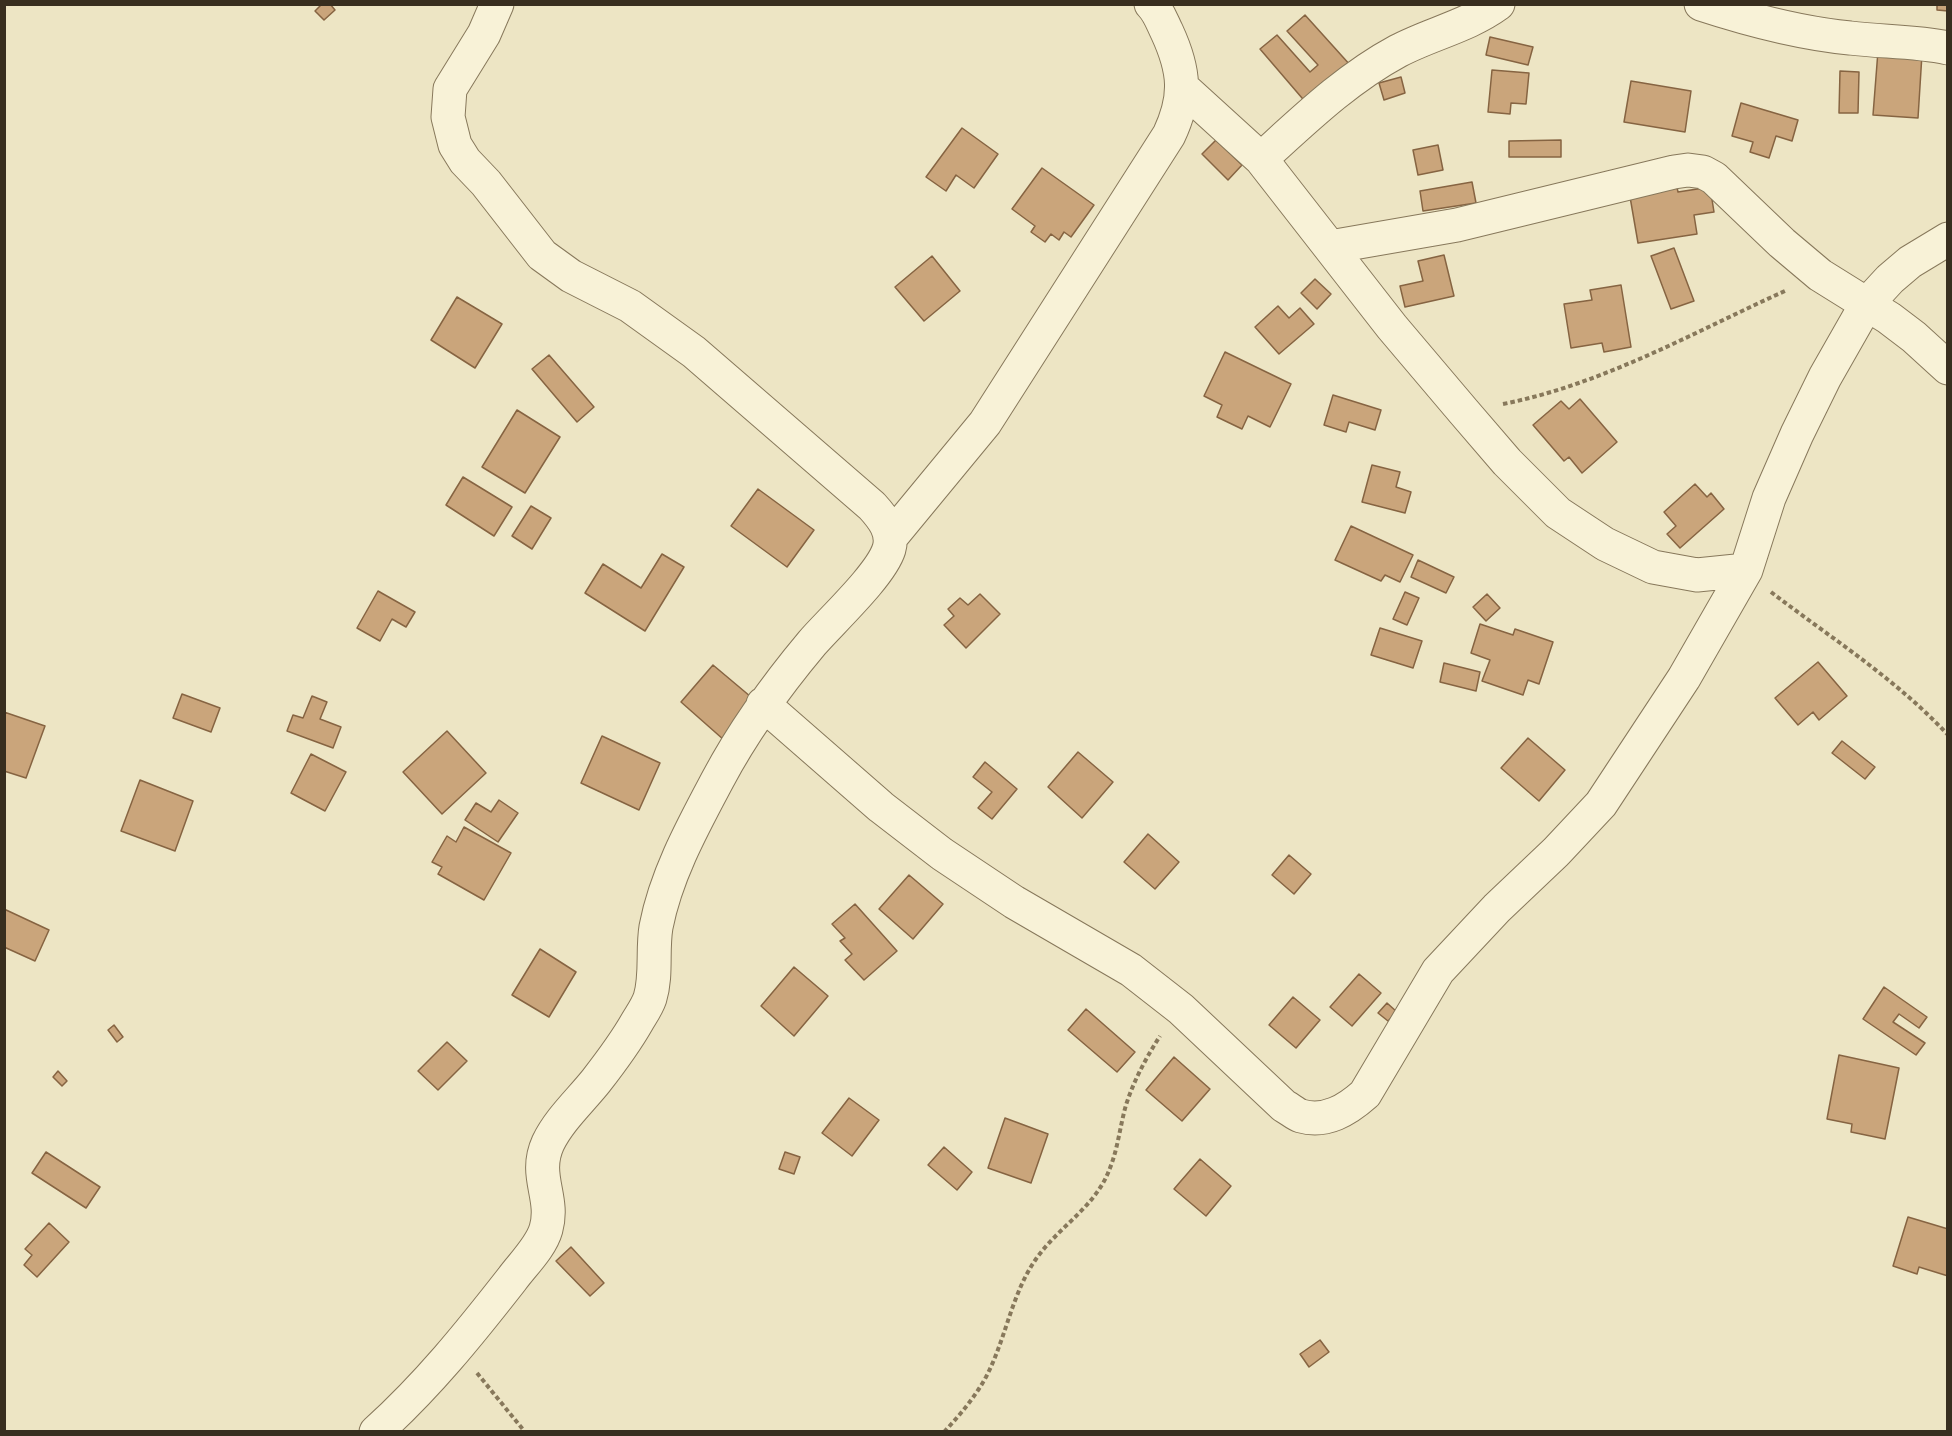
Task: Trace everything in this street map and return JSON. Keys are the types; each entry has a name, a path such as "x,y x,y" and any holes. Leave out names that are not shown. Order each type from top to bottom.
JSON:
{"street":[{"path":"376,1431 412,1398 459,1348 534,1250 546,1230 549,1208 541,1165 548,1143 561,1123 598,1079 650,1001 654,978 656,928 669,878 718,778 763,704 813,642 879,567 889,551 891,537 884,519 872,506 694,351 630,306 571,276 542,255 486,183 465,161 455,145 448,117 450,89 484,34 497,4"},
{"path":"1261,159 1363,71 1400,50 1468,21 1498,4"},
{"path":"1701,4 1768,24 1809,32 1851,38 1926,43 1947,48"},
{"path":"891,537 985,423 1169,135 1179,115 1182,88 1176,51 1157,7"},
{"path":"1182,88 1261,159 1392,327 1507,462 1558,513 1605,544 1653,567 1697,575 1746,570"},
{"path":"1330,247 1457,225 1674,172 1688,170 1703,172 1726,188 1782,243 1820,275 1914,336 1947,368"},
{"path":"763,704 881,807 942,854 1014,902 1131,970 1181,1010 1284,1106 1301,1116 1329,1117 1351,1107 1369,1086 1438,971 1601,804 1684,678 1746,570 1769,498 1797,434 1825,377 1866,305 1890,279 1910,262 1947,239"}],"path":[{"path":"1464,412 1546,393 1600,375 1664,349 1820,275"},
{"path":"1746,570 1892,683 1947,735"},
{"path":"944,1431 965,1410 987,1376 1019,1288 1036,1259 1066,1225 1087,1206 1100,1189 1110,1167 1134,1080 1148,1054 1181,1010"},
{"path":"459,1348 525,1431"}],"building":[{"path":"322,4 330,4 335,10 324,20 315,11"},
{"path":"1937,4 1948,4 1948,11 1937,10"},
{"path":"1305,15 1351,66 1308,105 1260,49 1277,35 1310,72 1318,65 1287,31"},
{"path":"1490,37 1533,47 1528,65 1486,55"},
{"path":"1878,51 1922,54 1918,118 1873,115"},
{"path":"1492,70 1529,73 1526,104 1511,103 1510,114 1488,112"},
{"path":"1840,71 1859,72 1858,113 1839,113"},
{"path":"1401,77 1405,93 1384,100 1379,83"},
{"path":"1631,81 1691,91 1685,132 1624,122"},
{"path":"1741,103 1798,120 1792,141 1776,136 1769,158 1750,152 1753,142 1732,136"},
{"path":"962,128 998,154 974,188 956,175 946,191 926,177"},
{"path":"1216,140 1242,165 1228,180 1202,154"},
{"path":"1561,140 1561,157 1509,157 1509,141"},
{"path":"1438,145 1443,170 1418,175 1413,150"},
{"path":"1042,168 1094,205 1071,237 1064,232 1059,240 1051,234 1045,242 1031,232 1035,226 1012,209"},
{"path":"1472,182 1476,203 1423,211 1420,191"},
{"path":"1676,183 1678,192 1710,187 1714,212 1694,215 1697,234 1638,243 1629,191"},
{"path":"1674,248 1694,301 1671,309 1651,256"},
{"path":"1444,255 1454,296 1405,307 1400,286 1423,281 1418,261"},
{"path":"932,256 960,291 924,321 895,287"},
{"path":"1315,279 1331,294 1317,309 1301,293"},
{"path":"1621,285 1631,347 1604,352 1602,343 1571,348 1564,304 1592,300 1590,290"},
{"path":"457,297 502,324 475,368 431,340"},
{"path":"1278,306 1289,318 1300,308 1314,324 1279,354 1255,327"},
{"path":"1225,352 1291,384 1270,427 1248,416 1242,429 1217,417 1222,405 1204,396"},
{"path":"549,355 594,407 577,422 532,369"},
{"path":"1333,395 1381,410 1375,430 1349,422 1346,432 1324,425"},
{"path":"1580,399 1617,442 1582,473 1569,457 1564,461 1533,425 1561,401 1569,409"},
{"path":"517,410 560,437 525,493 482,467"},
{"path":"1372,465 1400,472 1396,487 1411,492 1405,513 1362,502"},
{"path":"463,477 512,507 494,536 446,505"},
{"path":"1695,484 1707,497 1711,493 1724,509 1680,548 1667,534 1676,526 1664,512"},
{"path":"758,489 814,530 787,567 731,526"},
{"path":"531,506 551,518 532,549 512,536"},
{"path":"1351,526 1413,555 1400,582 1385,575 1381,581 1335,560"},
{"path":"662,554 684,567 645,631 585,593 603,564 641,588"},
{"path":"1418,560 1454,577 1446,593 1411,577"},
{"path":"378,591 415,612 406,627 392,619 380,641 357,628"},
{"path":"1405,592 1419,598 1407,625 1393,619"},
{"path":"980,594 1000,614 966,648 944,625 954,616 948,609 960,598 968,605"},
{"path":"1487,594 1500,608 1486,621 1473,607"},
{"path":"1480,624 1513,635 1515,629 1553,642 1539,684 1528,680 1523,695 1482,681 1490,660 1471,653"},
{"path":"1380,628 1422,641 1413,668 1371,655"},
{"path":"1818,662 1847,696 1819,720 1813,712 1798,725 1775,698"},
{"path":"1444,663 1480,672 1476,691 1440,682"},
{"path":"713,665 757,702 724,740 681,702"},
{"path":"182,694 220,708 211,732 173,718"},
{"path":"312,696 327,702 320,719 341,727 333,748 287,731 293,715 303,718"},
{"path":"4,712 45,726 26,778 4,771"},
{"path":"447,731 486,773 442,814 403,772"},
{"path":"602,736 660,763 639,810 581,783"},
{"path":"1528,738 1565,770 1539,801 1501,768"},
{"path":"1842,741 1875,767 1865,779 1832,753"},
{"path":"1078,752 1113,782 1082,818 1048,787"},
{"path":"311,754 346,772 325,811 291,793"},
{"path":"985,762 1017,789 992,819 978,808 992,792 973,777"},
{"path":"140,780 193,801 175,851 121,831"},
{"path":"499,800 518,813 498,842 465,820 476,803 491,812"},
{"path":"464,827 511,853 484,900 438,874 442,867 432,862 447,836 456,842"},
{"path":"1148,834 1179,862 1155,889 1124,862"},
{"path":"1289,855 1311,874 1294,894 1272,875"},
{"path":"909,875 943,904 913,939 879,909"},
{"path":"855,904 897,951 864,980 845,960 852,954 840,941 845,938 832,924"},
{"path":"4,909 49,930 35,961 4,947"},
{"path":"540,949 576,972 549,1017 512,995"},
{"path":"794,967 828,996 794,1036 761,1006"},
{"path":"1359,974 1381,993 1352,1026 1330,1007"},
{"path":"1884,987 1927,1017 1919,1028 1899,1014 1893,1022 1925,1043 1916,1055 1863,1019"},
{"path":"1293,997 1320,1020 1296,1048 1269,1025"},
{"path":"1387,1003 1397,1012 1388,1021 1378,1013"},
{"path":"1086,1009 1135,1052 1117,1072 1068,1030"},
{"path":"114,1025 123,1037 117,1042 108,1030"},
{"path":"447,1042 467,1061 438,1090 418,1071"},
{"path":"1839,1055 1899,1068 1885,1139 1851,1132 1852,1124 1827,1119"},
{"path":"1174,1057 1210,1089 1182,1121 1146,1090"},
{"path":"58,1071 67,1081 62,1086 53,1077"},
{"path":"849,1098 879,1120 852,1156 822,1133"},
{"path":"1005,1118 1048,1134 1031,1183 988,1168"},
{"path":"944,1147 972,1172 957,1190 928,1165"},
{"path":"46,1152 100,1187 86,1208 32,1173"},
{"path":"785,1152 800,1157 794,1174 779,1169"},
{"path":"1200,1159 1231,1186 1206,1216 1174,1189"},
{"path":"1908,1217 1948,1229 1948,1276 1919,1267 1917,1274 1893,1266"},
{"path":"49,1223 69,1242 37,1277 24,1265 32,1255 25,1249"},
{"path":"571,1247 604,1283 590,1296 556,1261"},
{"path":"1320,1340 1329,1352 1309,1367 1300,1354"}]}
